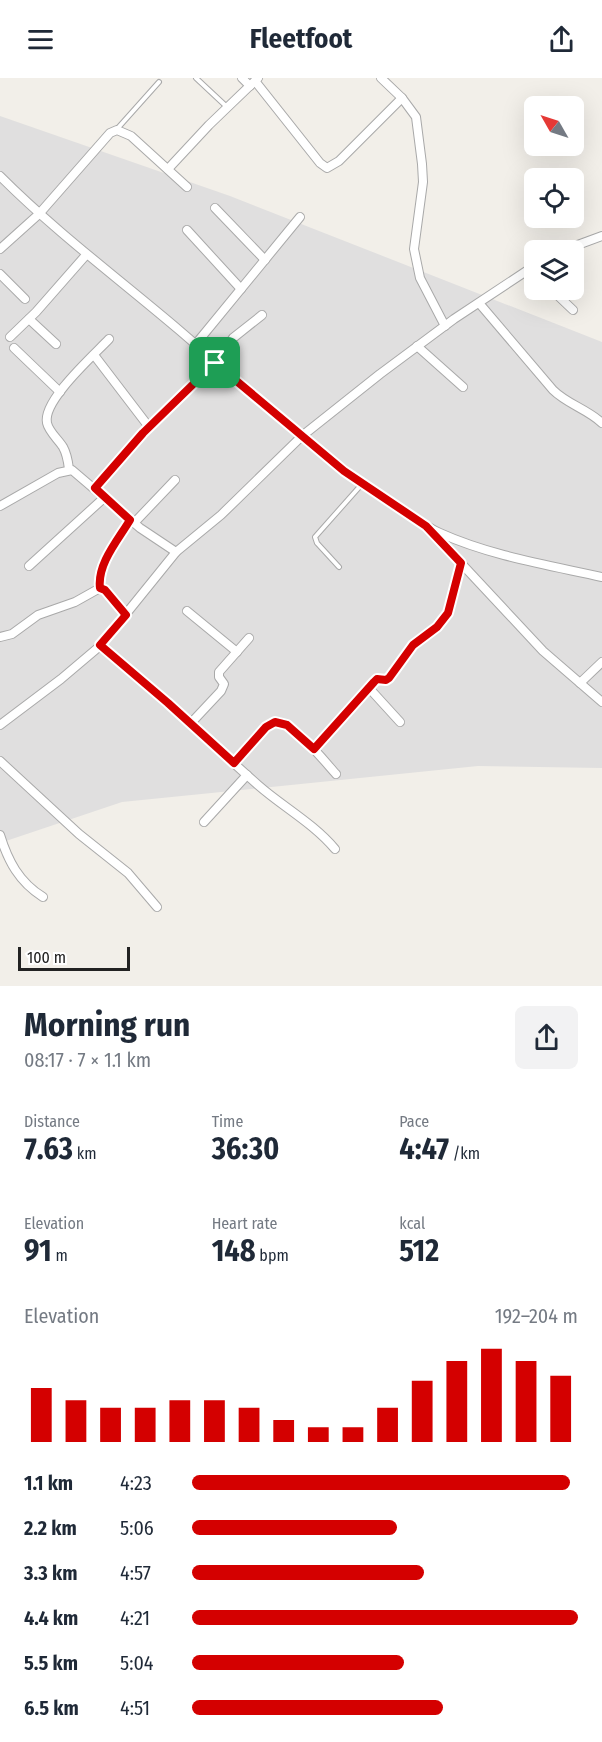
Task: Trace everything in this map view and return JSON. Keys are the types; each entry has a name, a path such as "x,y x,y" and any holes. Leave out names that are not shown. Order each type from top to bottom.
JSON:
{"street":[{"path":"242,78 254,82 320,163 327,168 339,161 402,98"},
{"path":"381,78 402,98 416,117 422,164 420,205 414,238 416,263 427,294 445,326"},
{"path":"168,169 254,82"},
{"path":"0,249 39,214 110,133 117,130 131,136 187,187"},
{"path":"0,176 86,255 362,484 440,533 482,548 602,577"},
{"path":"214,208 265,260"},
{"path":"195,345 300,217"},
{"path":"187,230 241,289"},
{"path":"584,243 602,236"},
{"path":"10,337 86,255"},
{"path":"0,274 25,298"},
{"path":"0,725 100,645 176,552 229,507 302,436 355,392 417,346 524,274"},
{"path":"562,300 573,310"},
{"path":"478,303 553,390 590,412 602,423"},
{"path":"95,488 149,427 215,363 233,338 262,315"},
{"path":"28,319 56,344"},
{"path":"110,339 52,402 47,422 63,447 69,469 95,488 132,522 176,552"},
{"path":"417,346 463,387"},
{"path":"14,348 60,392"},
{"path":"94,355 149,427"},
{"path":"0,506 35,485 69,469"},
{"path":"100,588 103,566 132,522 175,480"},
{"path":"29,566 105,497"},
{"path":"426,526 543,651 602,702"},
{"path":"314,749 377,679 389,678 413,645 437,627 448,613 461,563"},
{"path":"0,637 12,634 38,615 75,602 100,588 105,590 126,615"},
{"path":"187,611 237,652"},
{"path":"191,723 221,691 224,684 219,677 219,672 249,638"},
{"path":"100,645 191,723 268,794 313,827 335,849"},
{"path":"580,683 602,662"},
{"path":"369,688 400,722"},
{"path":"234,763 266,727 275,722 287,725 314,749 336,774"},
{"path":"0,760 79,834 128,873 158,907"},
{"path":"204,822 247,775"},
{"path":"0,835 15,872 29,887 43,897"}],"lane":[{"path":"196,78 228,107"},
{"path":"117,130 159,82"},
{"path":"339,567 317,543 315,537 362,484"}],"shaded area":[{"path":"0,116 230,196 602,342 602,768 478,766 122,802 0,843"}],"route":[{"path":"215,363 344,471 426,526 461,563 451,606 441,622 417,640 389,678 377,679 374,682 314,749 287,725 275,722 266,727 234,763 100,645 126,615 105,590 100,588 99,582 103,566 130,520 95,488 143,433 215,363"}]}
